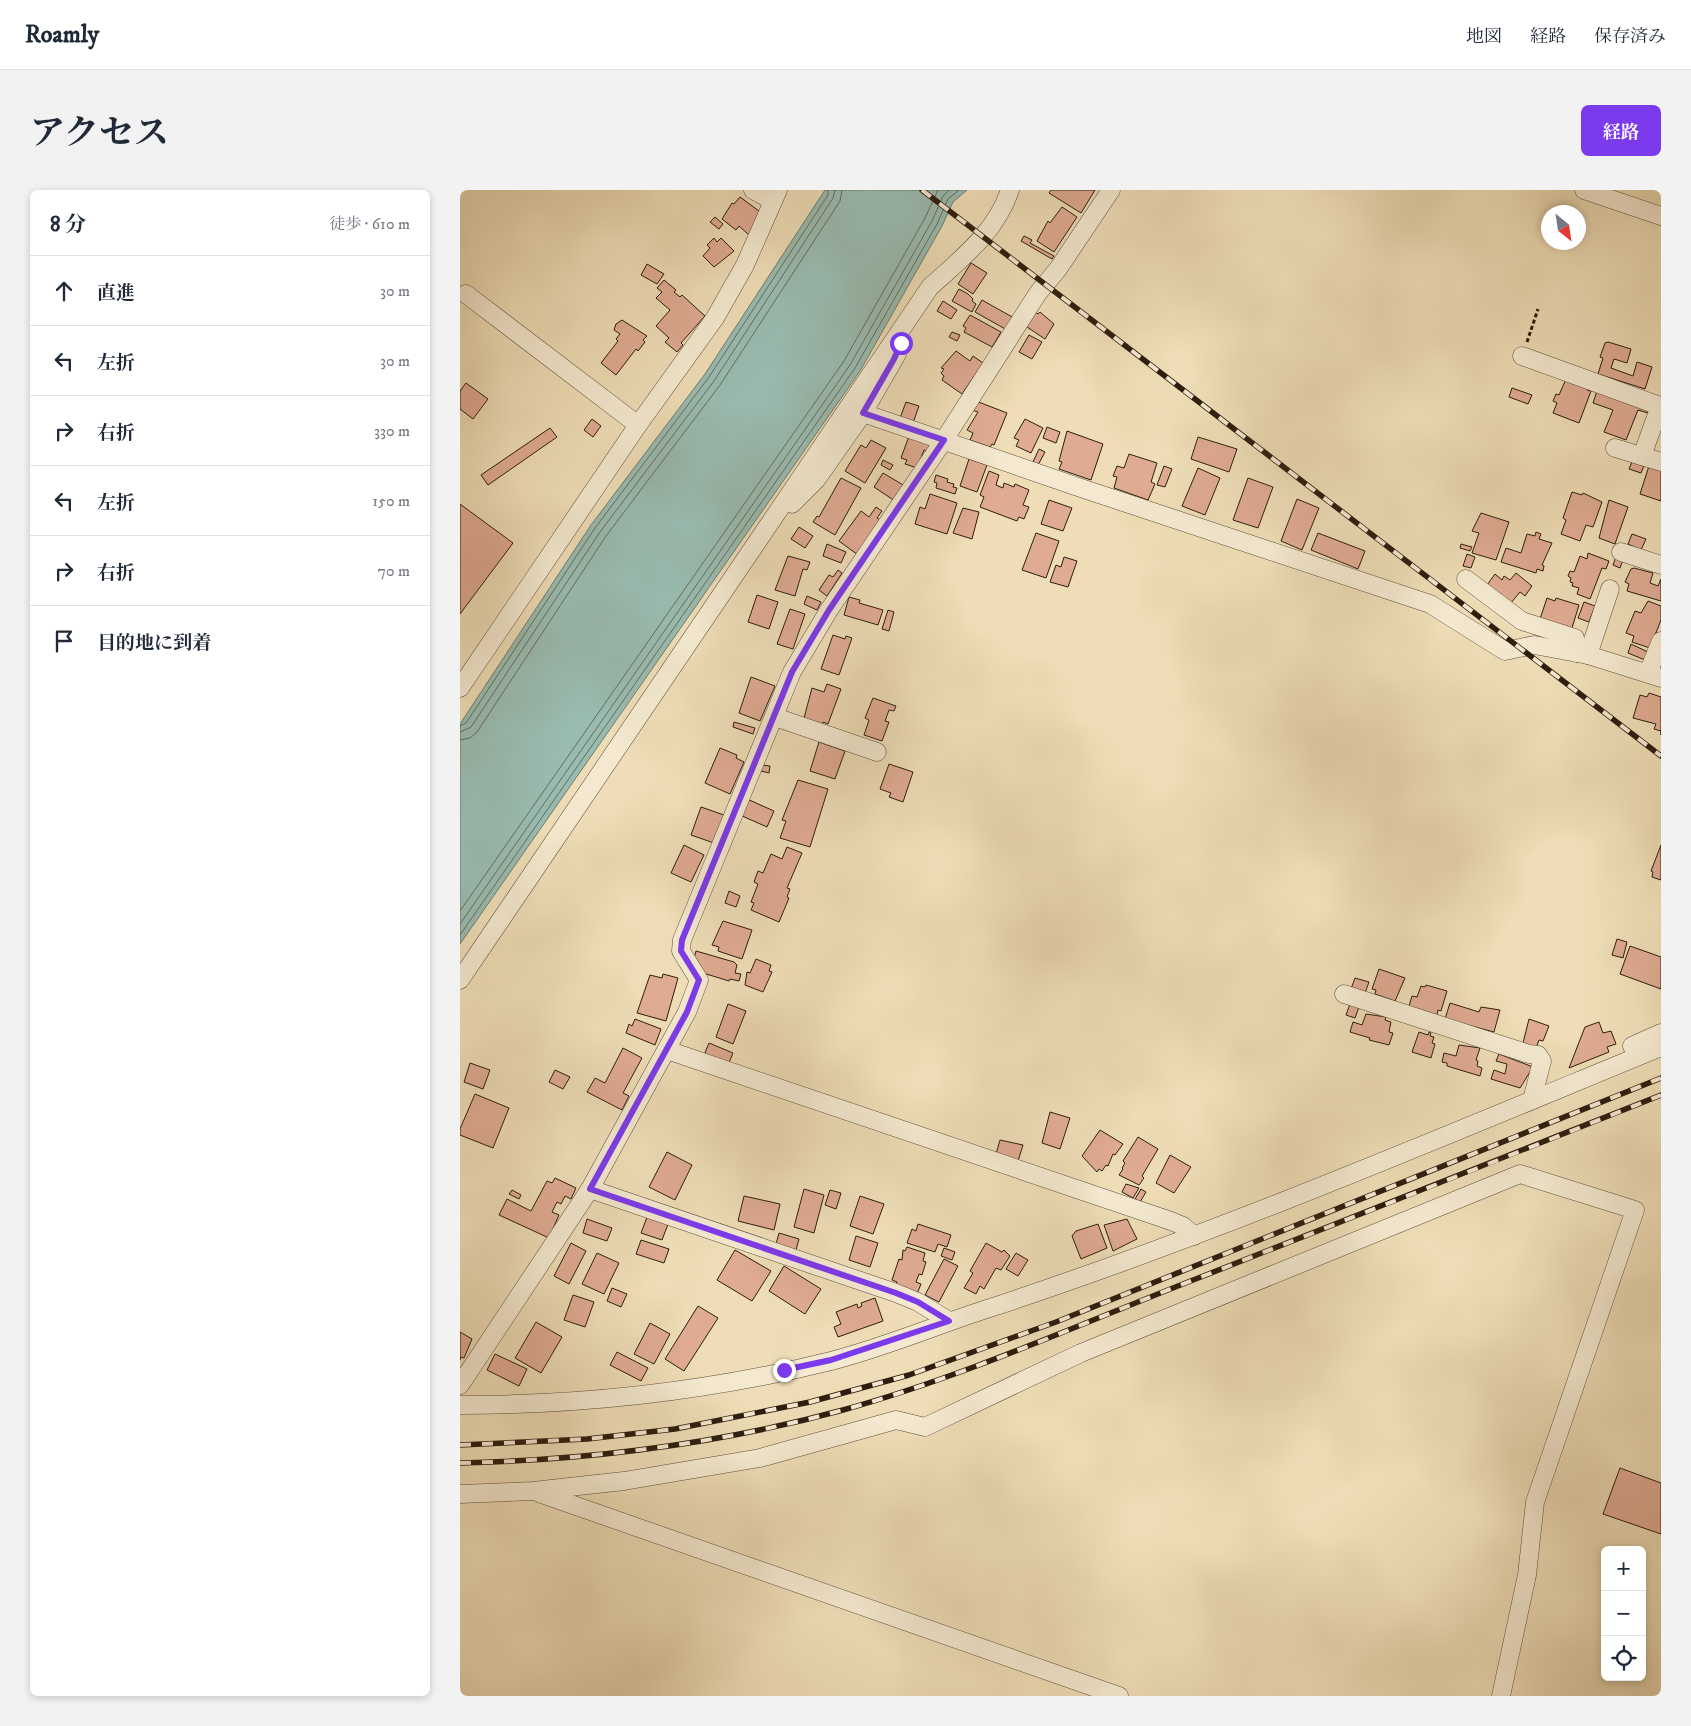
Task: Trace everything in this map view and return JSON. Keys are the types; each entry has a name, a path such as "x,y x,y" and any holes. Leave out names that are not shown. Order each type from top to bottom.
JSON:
{"street":[{"path":"460,688 638,425 715,318 745,265 775,196 753,190"},
{"path":"460,980 930,287 988,233 1001,213 1010,190"},
{"path":"460,1384 590,1189 687,1012 699,980 681,951 682,940 792,672 829,610 944,440 1038,293 1058,269 1111,190"},
{"path":"1584,190 1661,216"},
{"path":"466,294 638,425"},
{"path":"765,528 816,480 863,413 894,359 901,343 898,334"},
{"path":"1522,356 1660,406 1642,456"},
{"path":"863,413 1430,604 1505,651 1534,645 1583,654 1654,676 1661,641"},
{"path":"1615,448 1661,462"},
{"path":"1621,552 1661,565"},
{"path":"1466,579 1522,621 1575,638 1583,654"},
{"path":"1583,654 1610,589"},
{"path":"775,717 877,752"},
{"path":"1344,994 1529,1054 1538,1055 1542,1061 1541,1073 1532,1100"},
{"path":"1629,1060 1629,1048 1661,1033"},
{"path":"460,1406 510,1405 616,1397 722,1383 831,1360 1100,1272 1194,1236 1661,1047"},
{"path":"667,1050 1171,1221 1183,1226 1194,1236"},
{"path":"460,1494 533,1491 624,1481 760,1458 896,1420 925,1427 1081,1353 1520,1174 1635,1210 1535,1502 1527,1575 1501,1696"},
{"path":"590,1189 896,1293 918,1302 949,1321"},
{"path":"533,1491 1119,1696"}],"path":[{"path":"1522,356 1538,309"}],"water":[{"path":"825,190 967,190 953,202 942,226 860,371 460,944 460,724 591,525 705,374"}],"building":[{"path":"1051,190 1095,190 1081,213 1049,193"},
{"path":"740,197 759,211 749,235 739,226 736,230 722,219 732,203 734,204"},
{"path":"1062,207 1077,217 1054,252 1037,241 1048,221 1050,223"},
{"path":"715,217 723,224 719,229 710,222"},
{"path":"1024,236 1032,240 1030,243 1054,256 1052,259 1021,241"},
{"path":"714,238 717,242 721,238 734,251 714,267 703,256 710,248 707,245"},
{"path":"971,263 987,273 973,294 958,284"},
{"path":"647,264 664,274 657,284 641,275"},
{"path":"664,280 676,290 674,292 680,297 682,295 705,316 681,343 683,345 677,352 665,342 669,338 656,326 670,310 656,298 662,292 657,288"},
{"path":"959,289 968,294 976,304 972,312 952,301"},
{"path":"982,300 1014,318 1007,330 975,312"},
{"path":"943,301 957,310 951,319 937,311"},
{"path":"1034,311 1038,314 1040,312 1054,324 1045,339 1024,325"},
{"path":"970,315 1001,332 992,347 964,332 966,328 963,326"},
{"path":"622,320 647,336 638,351 636,349 616,375 601,363 618,341 616,339 620,334 614,330 616,324"},
{"path":"952,332 960,335 957,341 949,337"},
{"path":"1029,335 1042,342 1032,359 1019,352"},
{"path":"1608,342 1631,349 1627,363 1614,359 1611,368 1633,376 1637,362 1652,367 1645,389 1598,374 1603,358 1600,357 1605,343"},
{"path":"956,351 970,361 973,356 983,363 962,394 942,380 944,376 941,373 944,369 941,368"},
{"path":"1566,379 1591,391 1579,423 1553,413 1557,403 1553,401 1556,394 1559,395"},
{"path":"466,383 488,399 473,419 460,409 460,391"},
{"path":"1512,388 1532,395 1528,404 1509,397"},
{"path":"1597,391 1649,410 1648,413 1638,410 1626,440 1604,432 1613,410 1593,403"},
{"path":"976,401 1007,413 994,445 992,444 990,447 970,440 973,433 967,430 978,412 972,410"},
{"path":"906,402 919,406 913,423 900,418"},
{"path":"592,419 601,426 593,437 584,430"},
{"path":"1025,419 1043,428 1031,453 1016,446 1019,440 1014,438"},
{"path":"1047,427 1060,432 1056,443 1043,438"},
{"path":"550,428 557,437 488,485 481,475"},
{"path":"1067,431 1103,444 1091,480 1059,469 1062,462 1059,461"},
{"path":"909,436 932,444 929,452 924,450 917,468 905,464 907,460 901,458"},
{"path":"1198,437 1237,449 1229,472 1191,459"},
{"path":"871,440 886,448 865,483 845,471 861,445 866,448"},
{"path":"1039,449 1045,452 1038,465 1033,462"},
{"path":"1129,454 1157,463 1151,482 1155,484 1148,500 1114,488 1117,477 1113,476 1117,466 1124,468"},
{"path":"1634,457 1646,461 1641,473 1629,469"},
{"path":"969,459 987,465 977,492 960,486"},
{"path":"883,460 893,465 890,470 881,465"},
{"path":"1164,466 1172,469 1165,487 1157,485"},
{"path":"1649,466 1661,470 1661,501 1640,494"},
{"path":"1198,468 1220,478 1205,515 1182,506"},
{"path":"989,471 999,475 996,485 1003,488 1004,483 1014,487 1015,484 1029,490 1023,505 1029,507 1024,519 1019,517 1017,521 980,507 984,497 980,495"},
{"path":"883,473 905,486 895,501 874,487"},
{"path":"936,475 948,479 947,482 954,484 953,487 957,488 955,494 936,488 937,483 934,482"},
{"path":"841,478 861,488 835,535 813,522 817,516 819,517"},
{"path":"1248,478 1273,487 1258,528 1233,520"},
{"path":"1572,492 1582,495 1583,493 1602,502 1593,527 1586,525 1580,541 1561,534 1566,520 1563,518"},
{"path":"930,494 957,503 947,534 915,524 920,507 925,509"},
{"path":"1297,499 1319,508 1302,550 1281,541"},
{"path":"1049,500 1072,508 1063,531 1041,524"},
{"path":"1609,500 1628,507 1615,544 1599,538"},
{"path":"460,504 513,543 460,614"},
{"path":"876,507 882,511 877,518 882,521 858,555 839,541 861,511 869,517"},
{"path":"963,508 979,512 972,539 953,533"},
{"path":"1481,513 1509,522 1496,560 1472,553 1479,533 1472,531"},
{"path":"799,527 813,536 805,548 791,539"},
{"path":"1536,532 1541,534 1539,539 1552,543 1542,565 1544,566 1543,571 1537,569 1536,573 1501,562 1506,548 1521,553 1527,534 1535,536"},
{"path":"1036,533 1059,541 1046,578 1022,570"},
{"path":"1318,533 1365,551 1358,569 1311,550"},
{"path":"1632,534 1646,539 1641,550 1628,544"},
{"path":"827,544 846,552 841,563 823,556"},
{"path":"1461,544 1472,547 1470,551 1460,548"},
{"path":"1588,553 1609,561 1606,569 1602,568 1590,599 1577,594 1579,588 1572,586 1571,578 1568,576 1570,571 1574,572 1580,556 1587,559"},
{"path":"1467,554 1475,557 1471,568 1463,566"},
{"path":"788,556 810,562 807,570 803,569 795,596 775,590"},
{"path":"1064,557 1077,561 1068,587 1050,582 1056,565 1061,567"},
{"path":"1616,557 1623,560 1620,568 1613,565"},
{"path":"1634,568 1653,573 1650,583 1658,586 1661,579 1661,601 1627,591 1629,584 1625,582 1631,569"},
{"path":"838,570 842,573 827,596 819,590 829,575 833,577"},
{"path":"1516,573 1532,586 1525,596 1520,592 1510,604 1487,585 1495,574 1502,580 1504,576 1510,580"},
{"path":"757,595 778,602 769,629 748,622"},
{"path":"807,596 821,602 817,610 804,604"},
{"path":"849,597 860,600 859,603 883,610 878,625 844,615"},
{"path":"1547,598 1555,601 1556,598 1579,605 1572,628 1540,619"},
{"path":"1648,601 1661,606 1661,620 1650,648 1632,642 1634,636 1626,633 1635,611 1641,613"},
{"path":"1584,602 1595,606 1589,622 1578,618"},
{"path":"790,609 805,614 793,649 777,644"},
{"path":"888,610 894,612 889,631 882,629"},
{"path":"833,635 845,639 846,636 852,638 839,675 821,669"},
{"path":"1631,644 1648,652 1645,660 1628,653"},
{"path":"751,677 775,686 760,721 739,713"},
{"path":"827,684 841,689 828,724 823,722 822,725 804,718 812,688 824,692"},
{"path":"1649,693 1661,697 1661,731 1654,729 1656,724 1633,718 1640,695 1647,697"},
{"path":"873,698 896,706 894,711 889,710 885,721 889,722 882,741 864,735 869,720 865,718"},
{"path":"734,722 755,728 753,734 733,727"},
{"path":"819,742 845,751 835,779 810,771"},
{"path":"720,748 737,755 736,758 744,762 730,794 705,783"},
{"path":"889,764 913,772 903,802 889,797 891,793 880,789"},
{"path":"762,765 770,766 769,773 761,771"},
{"path":"798,780 828,789 810,847 780,838 786,821 782,820"},
{"path":"747,799 774,811 767,827 740,815"},
{"path":"701,807 724,815 714,843 691,835"},
{"path":"684,845 704,855 691,882 671,873"},
{"path":"1661,845 1661,880 1652,877 1653,872 1651,871"},
{"path":"787,847 802,853 787,888 790,889 787,897 789,898 779,922 751,910 754,903 751,902 758,884 754,882 758,871 763,873 771,854 782,859"},
{"path":"729,891 740,896 736,907 725,903"},
{"path":"723,921 752,930 742,959 718,951 719,947 712,945"},
{"path":"1617,939 1627,942 1623,958 1612,955"},
{"path":"1630,946 1661,957 1661,989 1620,974"},
{"path":"696,951 734,962 737,965 735,973 741,974 739,981 730,979 729,981 703,973 704,971 699,969 700,964 693,962"},
{"path":"756,959 771,965 769,971 772,972 763,992 745,985 747,972 750,973"},
{"path":"1379,969 1405,978 1395,1001 1375,994 1376,990 1372,989"},
{"path":"663,974 678,978 666,1021 637,1013 650,975 662,978"},
{"path":"1355,978 1369,982 1365,993 1351,989"},
{"path":"1426,985 1447,991 1441,1011 1438,1010 1437,1015 1409,1006 1412,996 1417,997 1421,986 1425,987"},
{"path":"1450,1003 1479,1012 1481,1007 1500,1010 1494,1032 1445,1019"},
{"path":"728,1004 746,1011 733,1044 716,1037"},
{"path":"1350,1004 1359,1007 1355,1018 1346,1015"},
{"path":"1366,1014 1386,1017 1385,1020 1391,1022 1389,1032 1393,1033 1389,1045 1369,1040 1370,1038 1350,1032 1353,1022 1362,1025"},
{"path":"635,1019 661,1029 655,1045 626,1033 629,1024 632,1026"},
{"path":"1529,1019 1549,1026 1543,1041 1539,1040 1536,1048 1523,1043"},
{"path":"1599,1022 1603,1033 1611,1031 1616,1044 1607,1047 1609,1052 1569,1068 1585,1027"},
{"path":"1419,1032 1428,1035 1429,1032 1431,1033 1430,1036 1434,1037 1432,1043 1435,1044 1431,1058 1412,1052"},
{"path":"709,1043 733,1053 728,1065 704,1055"},
{"path":"1459,1045 1480,1048 1476,1060 1478,1061 1477,1066 1482,1068 1480,1076 1447,1066 1447,1063 1442,1062 1444,1053 1456,1056"},
{"path":"623,1048 642,1058 623,1093 629,1096 622,1110 587,1092 595,1078 605,1083"},
{"path":"1499,1054 1533,1067 1520,1088 1491,1079 1494,1070 1505,1074 1507,1064 1496,1061"},
{"path":"470,1063 490,1070 483,1089 464,1082"},
{"path":"555,1070 570,1077 563,1089 549,1082"},
{"path":"475,1094 509,1108 493,1148 460,1135 460,1129"},
{"path":"1050,1112 1070,1118 1060,1149 1042,1143"},
{"path":"1100,1130 1123,1144 1115,1155 1113,1154 1108,1166 1106,1165 1102,1171 1099,1169 1097,1172 1082,1156"},
{"path":"1138,1137 1158,1149 1142,1176 1144,1178 1139,1185 1119,1175 1125,1163 1123,1161"},
{"path":"1000,1140 1023,1145 1018,1161 996,1154"},
{"path":"667,1152 692,1165 675,1200 649,1187"},
{"path":"1170,1155 1191,1167 1174,1193 1156,1183"},
{"path":"555,1178 576,1188 571,1199 565,1196 561,1204 557,1202 552,1212 559,1215 549,1238 499,1215 507,1199 531,1211 547,1181 552,1183"},
{"path":"1126,1184 1139,1188 1133,1198 1122,1192"},
{"path":"804,1189 824,1195 814,1233 794,1227"},
{"path":"1141,1189 1146,1192 1140,1202 1135,1199"},
{"path":"512,1190 521,1195 519,1199 509,1194"},
{"path":"830,1190 841,1193 836,1209 825,1205"},
{"path":"744,1196 780,1204 774,1230 738,1221"},
{"path":"860,1196 884,1204 873,1234 850,1226"},
{"path":"649,1212 670,1219 662,1240 641,1233"},
{"path":"587,1219 612,1228 607,1241 583,1233"},
{"path":"1127,1219 1137,1239 1113,1251 1104,1225"},
{"path":"918,1224 951,1235 947,1247 938,1244 935,1252 907,1243 912,1229 916,1231"},
{"path":"1098,1224 1107,1248 1081,1259 1072,1236 1076,1231"},
{"path":"779,1233 799,1239 796,1250 776,1244"},
{"path":"856,1236 878,1243 870,1267 849,1260"},
{"path":"641,1240 669,1249 664,1263 636,1254"},
{"path":"571,1243 586,1251 569,1284 554,1276"},
{"path":"986,1243 1002,1252 1004,1250 1010,1256 1001,1270 996,1268 984,1289 980,1286 976,1294 964,1288 973,1273 970,1271"},
{"path":"907,1247 925,1253 923,1261 926,1262 922,1275 919,1274 916,1282 921,1284 917,1294 895,1287 897,1282 892,1280 899,1259 902,1260 903,1250 905,1251"},
{"path":"944,1248 955,1252 952,1260 941,1256"},
{"path":"735,1250 771,1271 752,1301 717,1280"},
{"path":"597,1253 619,1263 604,1294 582,1284"},
{"path":"1016,1253 1028,1260 1018,1276 1006,1269"},
{"path":"944,1259 958,1266 939,1302 925,1295"},
{"path":"784,1266 821,1289 805,1314 769,1291"},
{"path":"612,1288 627,1294 621,1307 607,1301"},
{"path":"573,1295 594,1302 585,1327 564,1320"},
{"path":"875,1298 883,1321 838,1337 834,1327 841,1324 836,1312 857,1304 858,1308 862,1306 861,1303"},
{"path":"698,1306 718,1318 684,1371 665,1359"},
{"path":"536,1322 562,1337 541,1373 515,1358"},
{"path":"650,1323 670,1334 654,1364 634,1354"},
{"path":"460,1332 472,1339 464,1358 461,1357 460,1360"},
{"path":"617,1352 648,1368 641,1381 610,1365"},
{"path":"495,1354 527,1369 519,1386 487,1370"},
{"path":"1620,1468 1661,1483 1661,1534 1603,1514"}],"railway":[{"path":"922,190 1661,756"},
{"path":"460,1445 587,1439 675,1429 810,1402 909,1375 1056,1322 1661,1078"},
{"path":"460,1463 605,1454 701,1441 796,1422 889,1396 1026,1347 1661,1095"}],"route":[{"path":"784,1370 831,1360 949,1321 918,1302 896,1293 590,1189 687,1012 699,980 681,951 682,940 760,754 792,672 825,616 944,440 863,413 901,343"}]}
